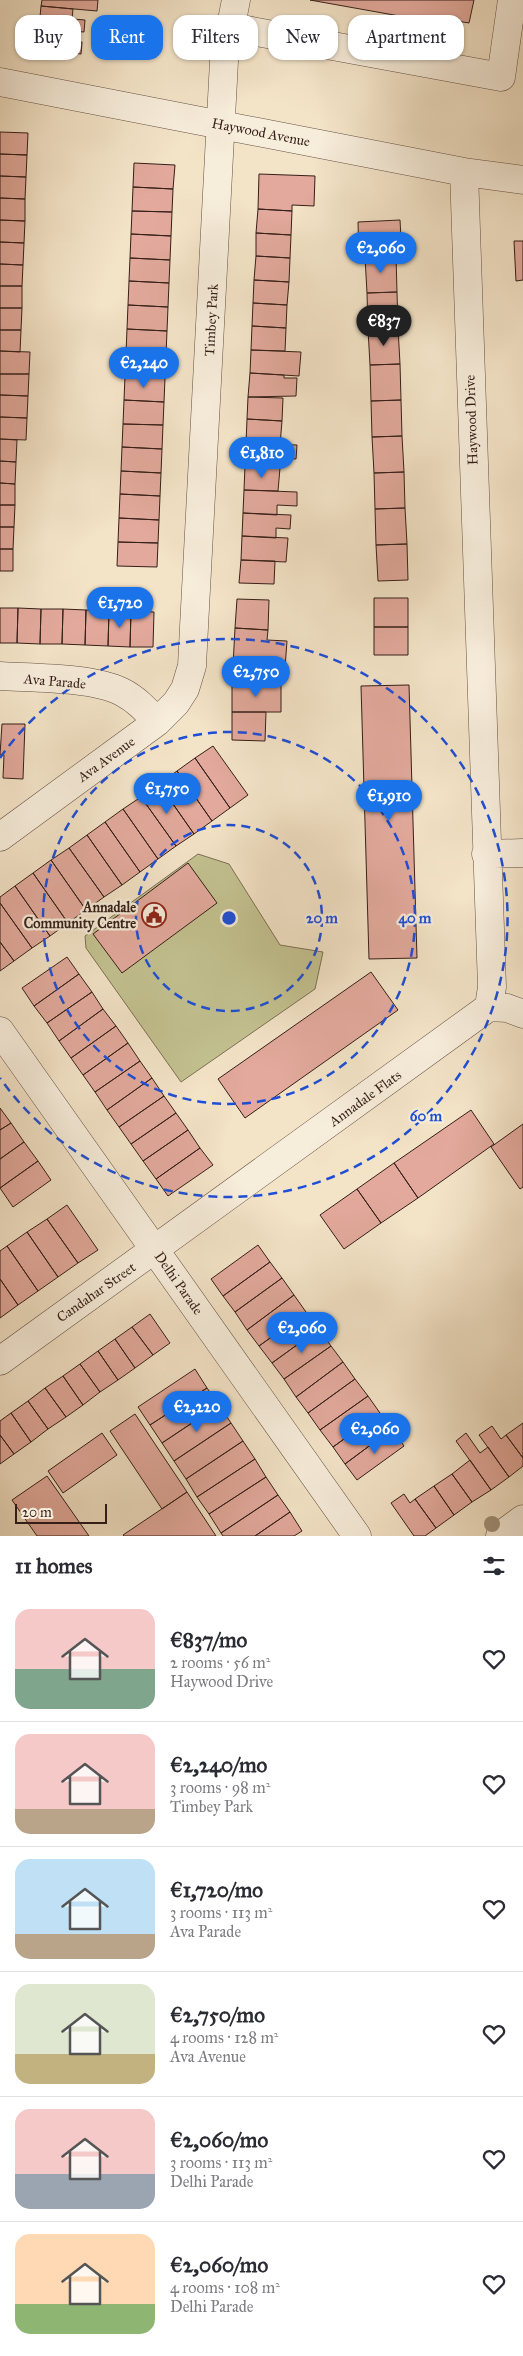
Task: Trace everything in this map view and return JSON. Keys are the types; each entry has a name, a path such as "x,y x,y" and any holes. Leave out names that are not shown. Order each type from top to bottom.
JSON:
{"street":[{"name":"Timbey Park","path":"233,15 236,0"},
{"path":"258,33 501,77 512,0"},
{"name":"Timbey Park","path":"192,666 224,60"},
{"name":"Haywood Avenue","path":"0,82 464,172 523,180"},
{"name":"Haywood Drive","path":"464,172 486,854"},
{"name":"Ava Avenue","path":"0,837 157,722 185,689 192,666"},
{"name":"Ava Parade","path":"0,676 78,681 121,691 140,704 157,722"},
{"path":"523,853 486,854 492,988 489,1007 507,1008 523,1014"},
{"name":"Annadale Flats","path":"241,1188 489,1007"},
{"name":"Delhi Parade","path":"0,1031 357,1536"},
{"name":"Candahar Street","path":"0,1361 241,1188"},
{"path":"500,1536 523,1520"}],"shaded area":[{"path":"198,854 229,864 280,945 323,952 315,989 181,1082 86,948 85,936"}],"building":[{"path":"42,0 98,0 97,11 41,6"},
{"path":"310,0 474,0 469,23 464,22 464,15 394,15"},
{"path":"41,6 73,9 72,15 40,15"},
{"path":"81,20 85,20 84,32 81,32"},
{"path":"0,132 28,133 27,155 0,154"},
{"path":"0,154 27,155 26,177 0,176"},
{"path":"134,163 175,165 173,189 133,187"},
{"path":"259,174 315,176 314,206 292,205 292,211 258,209"},
{"path":"0,176 26,177 25,199 0,198"},
{"path":"133,187 173,189 172,212 132,211"},
{"path":"0,198 25,199 25,221 0,220"},
{"path":"258,209 292,211 291,235 256,233"},
{"path":"132,211 172,212 171,236 131,234"},
{"path":"0,220 25,221 24,243 0,242"},
{"path":"400,220 402,256 359,257 358,222"},
{"path":"256,233 291,235 290,258 256,256"},
{"path":"131,234 171,236 170,260 130,258"},
{"path":"514,241 523,241 523,280 516,281"},
{"path":"0,242 24,243 23,265 0,264"},
{"path":"256,256 290,258 289,282 254,280"},
{"path":"396,256 397,292 367,293 365,257"},
{"path":"130,258 170,260 169,283 129,281"},
{"path":"0,264 23,265 22,286 0,286"},
{"path":"254,280 289,282 287,305 253,303"},
{"path":"129,281 169,283 168,307 128,305"},
{"path":"0,286 22,286 22,308 0,308"},
{"path":"397,292 398,328 368,329 367,293"},
{"path":"253,303 287,305 286,328 252,326"},
{"path":"128,305 168,307 167,331 127,329"},
{"path":"0,308 22,308 21,330 0,330"},
{"path":"252,326 286,328 285,351 251,350"},
{"path":"398,328 400,364 370,365 368,329"},
{"path":"127,329 167,331 166,354 126,353"},
{"path":"0,330 21,330 20,352 0,351"},
{"path":"251,350 301,352 299,376 250,373"},
{"path":"0,351 30,352 29,374 0,374"},
{"path":"126,353 166,354 165,378 125,376"},
{"path":"400,364 401,400 371,401 370,365"},
{"path":"250,373 284,375 284,378 297,378 296,396 248,397"},
{"path":"0,374 29,374 28,396 0,395"},
{"path":"125,376 165,378 164,402 124,400"},
{"path":"0,395 28,396 27,418 0,417"},
{"path":"248,397 283,398 282,421 247,419"},
{"path":"124,400 164,402 163,425 123,424"},
{"path":"401,400 402,436 372,437 371,401"},
{"path":"0,417 27,418 26,440 0,439"},
{"path":"247,419 282,421 280,445 246,443"},
{"path":"123,424 163,425 162,449 122,447"},
{"path":"402,436 404,472 374,473 372,437"},
{"path":"0,439 17,440 16,462 0,461"},
{"path":"246,443 297,445 296,459 280,458 280,468 245,466"},
{"path":"122,447 162,449 161,473 121,471"},
{"path":"0,461 16,462 15,484 0,483"},
{"path":"245,466 280,468 278,491 244,490"},
{"path":"121,471 161,473 160,496 120,494"},
{"path":"404,472 405,508 375,509 374,473"},
{"path":"0,483 15,484 15,505 0,505"},
{"path":"244,490 297,492 297,506 277,505 277,515 243,513"},
{"path":"120,494 160,496 159,520 119,518"},
{"path":"0,505 15,505 14,527 0,527"},
{"path":"405,508 407,544 376,545 375,509"},
{"path":"243,513 291,515 290,529 276,528 276,538 242,536"},
{"path":"119,518 159,520 158,543 118,542"},
{"path":"0,527 14,527 13,549 0,549"},
{"path":"242,536 288,538 286,562 241,560"},
{"path":"118,542 158,543 157,567 117,566"},
{"path":"407,544 408,580 378,581 376,545"},
{"path":"0,549 13,549 13,571 0,571"},
{"path":"241,560 275,561 274,584 239,583"},
{"path":"374,598 408,598 408,627 374,627"},
{"path":"237,599 269,600 268,630 235,628"},
{"path":"0,608 18,608 17,643 0,643"},
{"path":"18,608 41,609 40,644 17,643"},
{"path":"41,609 63,609 62,644 40,644"},
{"path":"63,609 86,610 85,645 62,644"},
{"path":"86,610 109,611 108,646 85,645"},
{"path":"109,611 131,611 130,647 108,646"},
{"path":"131,611 154,612 153,647 130,647"},
{"path":"374,627 408,627 408,655 374,655"},
{"path":"235,628 268,630 267,640 287,641 285,668 233,666"},
{"path":"232,683 281,684 281,712 232,712"},
{"path":"409,685 417,958 369,959 361,686"},
{"path":"232,712 266,712 265,741 232,740"},
{"path":"2,724 25,724 23,779 3,778 4,755 0,755"},
{"path":"213,746 248,795 230,808 195,758"},
{"path":"195,758 230,808 212,821 177,771"},
{"path":"177,771 212,821 194,834 159,784"},
{"path":"159,784 194,834 176,846 141,797"},
{"path":"141,797 176,846 158,859 123,809"},
{"path":"123,809 158,859 140,872 105,822"},
{"path":"105,822 140,872 122,885 87,835"},
{"path":"87,835 122,885 104,897 69,848"},
{"path":"69,848 104,897 86,910 51,860"},
{"path":"51,860 86,910 68,923 33,873"},
{"path":"188,863 217,903 122,973 93,934"},
{"path":"33,873 68,923 50,936 15,886"},
{"path":"15,886 50,936 32,948 0,903 0,897"},
{"path":"0,903 32,948 14,961 0,942"},
{"path":"0,942 14,961 0,971"},
{"path":"67,957 79,974 34,1006 22,988"},
{"path":"371,972 398,1010 245,1118 218,1079"},
{"path":"79,974 92,992 47,1023 34,1006"},
{"path":"92,992 103,1009 59,1041 47,1023"},
{"path":"103,1009 116,1026 71,1058 59,1041"},
{"path":"116,1026 128,1043 83,1075 71,1058"},
{"path":"128,1043 140,1061 95,1092 83,1075"},
{"path":"140,1061 152,1078 107,1110 95,1092"},
{"path":"152,1078 164,1096 119,1127 107,1110"},
{"path":"164,1096 176,1113 131,1144 119,1127"},
{"path":"0,1108 11,1123 0,1130"},
{"path":"471,1110 494,1144 418,1198 394,1163"},
{"path":"176,1113 188,1130 143,1161 131,1144"},
{"path":"11,1123 24,1142 0,1159 0,1130"},
{"path":"523,1124 523,1187 520,1189 491,1147"},
{"path":"188,1130 200,1148 156,1179 143,1161"},
{"path":"24,1142 38,1161 0,1188 0,1159"},
{"path":"200,1148 213,1165 168,1196 156,1179"},
{"path":"38,1161 51,1180 13,1207 0,1188"},
{"path":"394,1163 418,1198 381,1223 357,1189"},
{"path":"357,1189 381,1223 344,1249 320,1215"},
{"path":"67,1205 98,1250 78,1263 47,1219"},
{"path":"47,1219 78,1263 58,1277 27,1232"},
{"path":"27,1232 58,1277 38,1291 7,1246"},
{"path":"258,1245 270,1262 223,1296 211,1279"},
{"path":"7,1246 38,1291 18,1305 0,1279 0,1251"},
{"path":"270,1262 282,1278 235,1312 223,1296"},
{"path":"282,1278 294,1295 247,1330 235,1312"},
{"path":"0,1279 18,1305 0,1318"},
{"path":"294,1295 306,1312 259,1346 247,1330"},
{"path":"306,1312 319,1329 272,1363 259,1346"},
{"path":"150,1314 170,1343 153,1355 132,1327"},
{"path":"132,1327 153,1355 135,1368 115,1339"},
{"path":"319,1329 331,1346 284,1379 272,1363"},
{"path":"115,1339 135,1368 118,1380 98,1351"},
{"path":"331,1346 343,1362 296,1397 284,1379"},
{"path":"98,1351 118,1380 100,1392 80,1364"},
{"path":"343,1362 355,1379 308,1413 296,1397"},
{"path":"80,1364 100,1392 83,1405 63,1376"},
{"path":"195,1369 207,1388 150,1425 138,1407"},
{"path":"63,1376 83,1405 66,1417 45,1388"},
{"path":"355,1379 368,1396 320,1430 308,1413"},
{"path":"45,1388 66,1417 48,1429 28,1401"},
{"path":"207,1388 219,1405 162,1443 150,1425"},
{"path":"368,1396 380,1413 333,1447 320,1430"},
{"path":"28,1401 48,1429 31,1442 11,1413"},
{"path":"219,1405 231,1423 174,1461 162,1443"},
{"path":"11,1413 31,1442 14,1454 0,1435 0,1421"},
{"path":"380,1413 392,1429 345,1464 333,1447"},
{"path":"135,1414 187,1492 162,1509 110,1431"},
{"path":"231,1423 243,1441 186,1479 174,1461"},
{"path":"523,1423 523,1458 506,1435"},
{"path":"492,1426 501,1439 506,1435 523,1458 523,1466 509,1477 479,1435"},
{"path":"392,1429 404,1446 357,1480 345,1464"},
{"path":"102,1433 117,1455 63,1493 48,1471"},
{"path":"466,1433 480,1453 488,1447 509,1477 491,1490 456,1441"},
{"path":"0,1435 14,1454 0,1464"},
{"path":"243,1441 255,1459 197,1497 186,1479"},
{"path":"255,1459 266,1477 209,1514 197,1497"},
{"path":"470,1460 491,1490 472,1502 452,1474"},
{"path":"452,1474 472,1502 454,1515 434,1486"},
{"path":"47,1476 89,1536 37,1536 12,1500"},
{"path":"266,1477 278,1495 221,1533 209,1514"},
{"path":"434,1486 454,1515 436,1528 415,1499"},
{"path":"187,1492 216,1536 123,1535"},
{"path":"404,1494 410,1503 415,1499 436,1528 425,1536 414,1536 391,1503"},
{"path":"278,1495 290,1512 255,1536 223,1536 221,1533"},
{"path":"290,1512 302,1531 294,1536 255,1536"}],"place":[{"name":"Annadale Community Centre","path":"154,915"}]}
